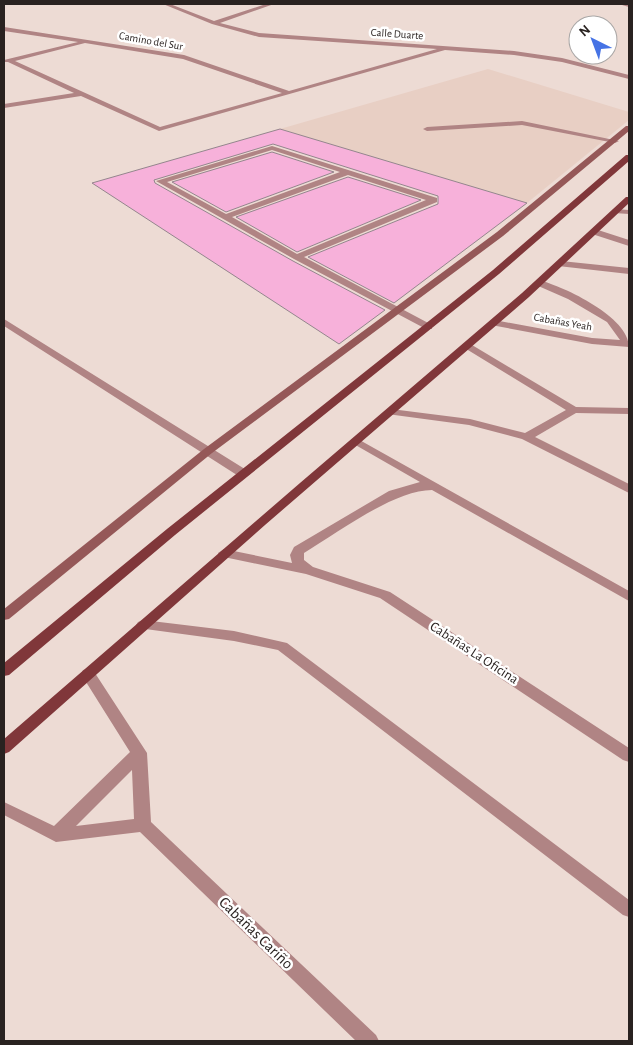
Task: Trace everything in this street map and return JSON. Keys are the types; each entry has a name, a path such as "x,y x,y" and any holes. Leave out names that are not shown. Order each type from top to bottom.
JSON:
{"main road":[{"path":"4,670 244,474 429,327 519,253 629,157"},
{"path":"4,748 224,553 494,323 595,232 623,211 629,199"}],"street":[{"name":"Calle Duarte","path":"166,4 214,23 259,35 451,47 514,53 562,60 629,77"},
{"path":"214,23 271,4"},
{"path":"624,4 629,5"},
{"name":"Camino del Sur","path":"4,29 184,57 290,93"},
{"path":"6,61 90,41"},
{"path":"6,61 159,129 451,47"},
{"path":"4,106 81,94"},
{"path":"427,129 522,123 615,141"},
{"path":"4,616 208,451 399,311 500,234 629,128"},
{"path":"297,257 434,200 272,148 160,181 297,257 429,327"},
{"path":"225,217 348,172"},
{"path":"595,232 629,243"},
{"path":"561,264 629,271"},
{"name":"Cabañas Yeah","path":"539,283 571,297 610,320 629,344"},
{"path":"4,322 244,474"},
{"name":"Cabañas Yeah","path":"494,323 592,340 629,344"},
{"path":"467,345 574,410 629,411"},
{"path":"526,437 574,410"},
{"path":"391,412 470,422 526,437 629,488"},
{"path":"356,441 629,597"},
{"path":"308,570 298,562 296,555 299,550 393,494 420,486 434,486"},
{"name":"Cabañas La Oficina","path":"224,553 308,570 385,594 629,756"},
{"path":"142,625 234,636 282,646 629,910"},
{"path":"4,808 56,835 143,825 140,753 88,674"},
{"path":"56,835 140,753"},
{"name":"Cabañas Cariño","path":"143,825 369,1041"}],"shaded area":[{"path":"488,69 629,112 629,120 527,203 280,129"}],"building":[{"path":"280,129 527,203 394,303 308,257 438,204 438,196 273,144 154,180 155,183 293,261 385,310 339,344 92,183"},
{"path":"272,152 334,172 226,212 172,182"},
{"path":"348,177 421,200 297,252 236,217"}]}
